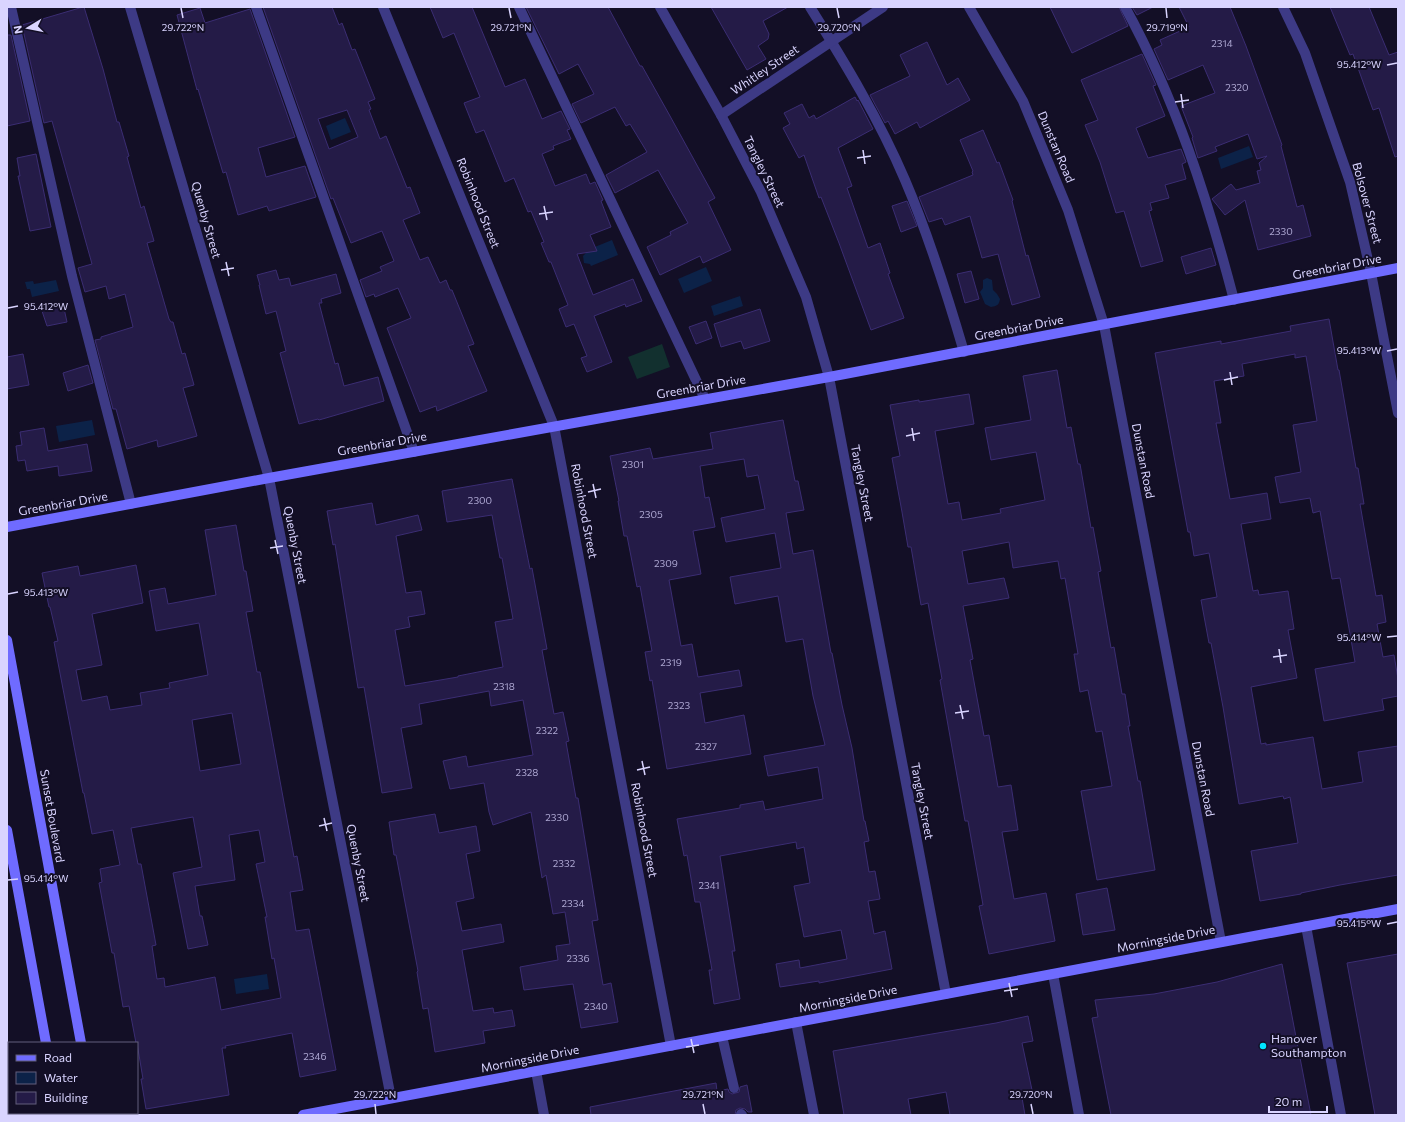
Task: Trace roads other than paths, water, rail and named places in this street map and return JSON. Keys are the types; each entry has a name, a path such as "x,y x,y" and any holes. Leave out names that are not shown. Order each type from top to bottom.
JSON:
{"street":[{"path":"11,7 72,276 131,504"},
{"name":"Quenby Street","path":"130,7 269,478 391,1098"},
{"path":"256,7 414,452"},
{"name":"Robinhood Street","path":"384,7 554,426 672,1046"},
{"path":"519,7 705,399"},
{"name":"Tangley Street","path":"660,7 761,192 806,297 829,377 946,994"},
{"path":"810,7 867,101 905,180 942,278 964,352"},
{"name":"Whitley Street","path":"720,115 883,7"},
{"name":"Dunstan Road","path":"969,7 1023,101 1068,210 1104,325 1221,942"},
{"path":"1125,7 1171,101 1209,209 1234,300"},
{"name":"Bolsover Street","path":"1283,7 1305,53 1350,182 1371,273 1398,413"},
{"name":"Greenbriar Drive","path":"7,527 964,352 1398,268"},
{"name":"Sunset Boulevard","path":"7,640 80,1042"},
{"path":"7,830 46,1042"},
{"name":"Morningside Drive","path":"303,1115 1398,909"},
{"path":"1306,926 1341,1115"},
{"path":"1053,974 1079,1115"},
{"path":"796,1022 814,1115"},
{"path":"722,1036 734,1088"},
{"path":"536,1071 544,1115"}],"water":[{"path":"345,118 351,132 331,140 326,126"},
{"path":"1249,146 1253,157 1221,169 1218,158"},
{"path":"612,240 618,255 591,266 590,264 584,263 583,256 586,253 585,251"},
{"path":"706,267 712,281 684,293 678,279"},
{"path":"987,278 992,280 993,290 1000,299 997,305 991,307 985,304 980,292 983,288 983,280"},
{"path":"56,280 59,291 32,297 30,289 27,289 25,282 33,281 34,284"},
{"path":"740,296 743,306 714,316 711,306"},
{"path":"92,420 95,435 59,442 56,426"},
{"path":"267,974 269,989 236,994 234,979"}],"place":[{"name":"Hanover Southampton","path":"1263,1046"}]}
